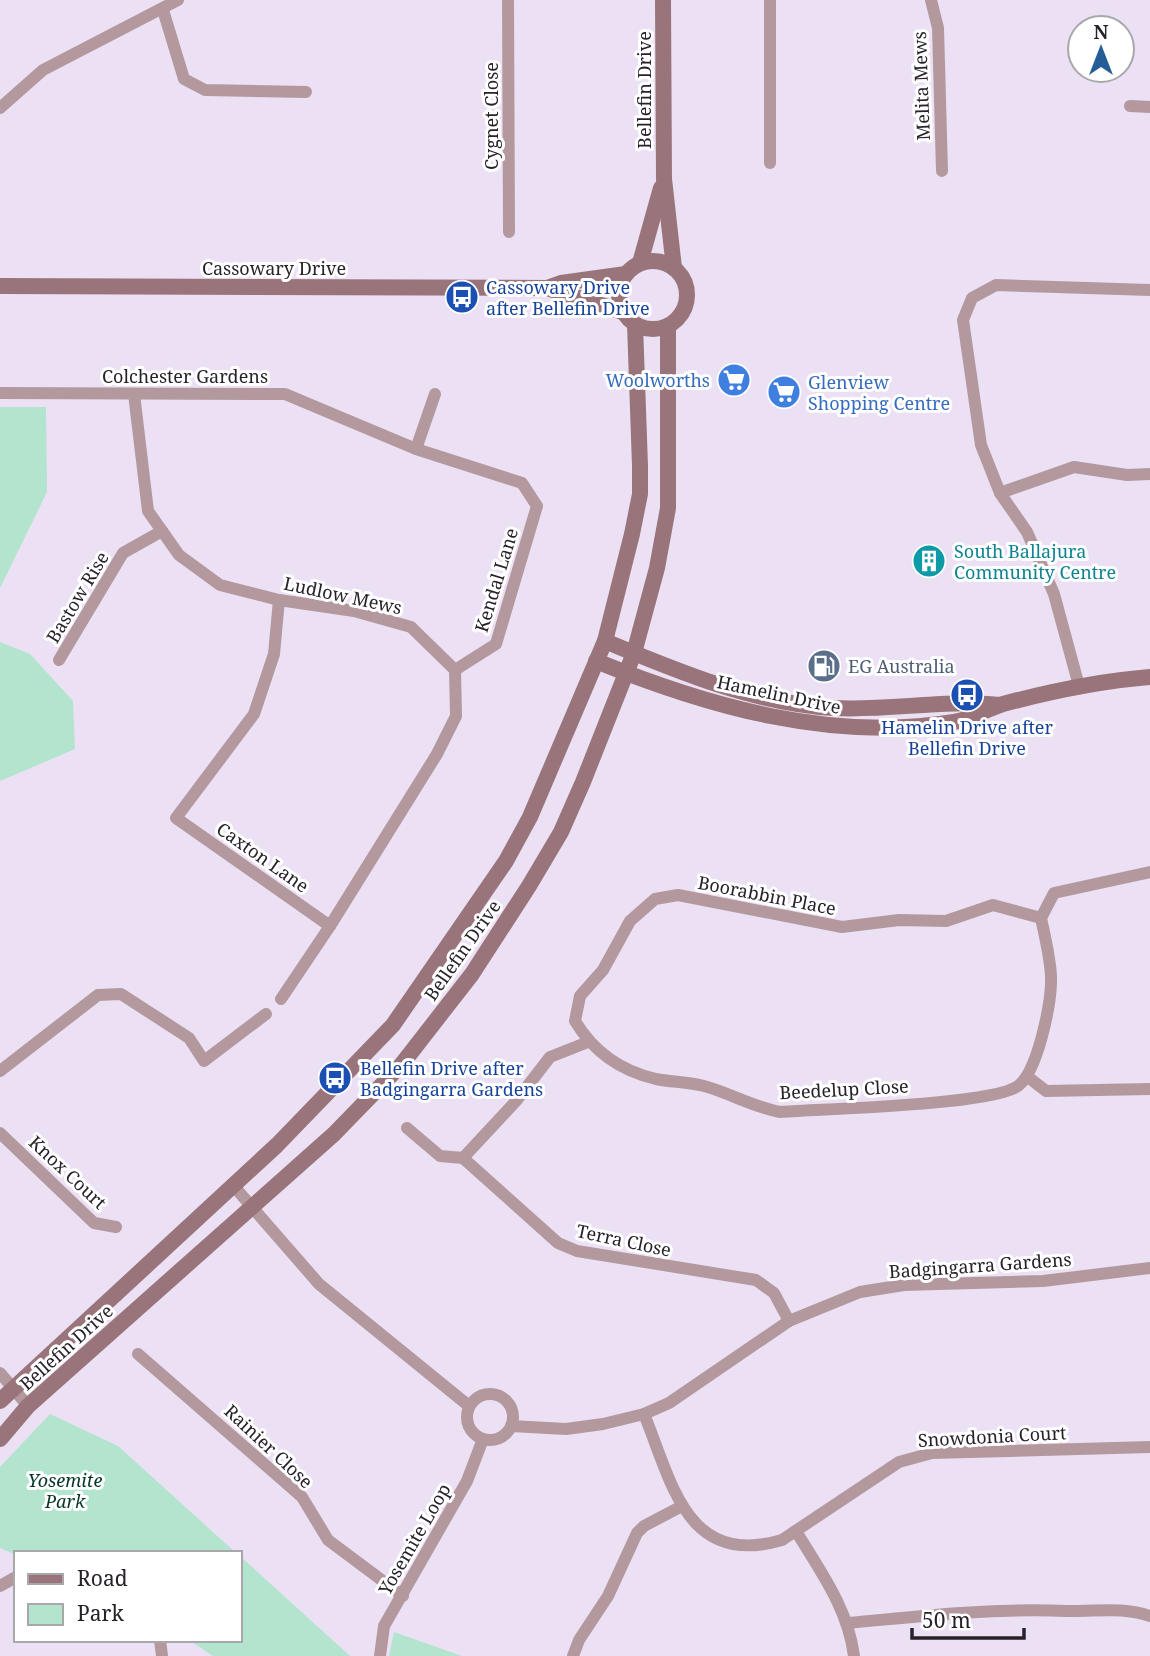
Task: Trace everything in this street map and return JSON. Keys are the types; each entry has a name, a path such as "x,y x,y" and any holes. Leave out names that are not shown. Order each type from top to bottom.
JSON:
{"main road":[{"name":"Bellefin Drive","path":"663,0 664,179 674,268"},
{"name":"Bellefin Drive","path":"640,263 664,179"},
{"path":"655,261 674,268 681,275 687,289 687,304 680,317 667,326 657,329 635,324 623,312 619,293 626,274 640,263 655,261"},
{"name":"Cassowary Drive","path":"547,288 561,283 626,274"},
{"name":"Cassowary Drive","path":"0,286 547,288 623,312"},
{"name":"Bellefin Drive","path":"0,1401 276,1144 400,1014 506,861 530,817 605,641 640,494 635,324"},
{"name":"Bellefin Drive","path":"0,1439 28,1406 334,1134 401,1064 472,974 561,832 634,653 657,568 668,508 667,326"},
{"name":"Hamelin Drive","path":"605,641 768,698 862,709 968,701 999,705"},
{"name":"Hamelin Drive","path":"596,661 724,705 836,727 890,729 972,719 999,705 1079,686 1150,677"}],"street":[{"path":"0,108 43,70 178,0"},
{"name":"Cygnet Close","path":"508,0 509,232"},
{"path":"770,0 770,163"},
{"name":"Melita Mews","path":"931,0 938,28 942,171"},
{"path":"163,9 184,79 205,90 306,92"},
{"path":"1130,106 1150,107"},
{"path":"1079,686 1054,594 1027,531 1000,493 981,445 963,320 972,298 996,285 1150,290"},
{"name":"Colchester Gardens","path":"0,393 285,394 416,449 522,483"},
{"name":"Ludlow Mews","path":"134,394 148,511 179,555 220,585 279,600 354,611 411,627 455,670"},
{"path":"416,449 435,394"},
{"path":"1000,493 1074,467 1126,475 1150,474"},
{"name":"Kendal Lane","path":"455,670 496,644 537,506 522,483"},
{"name":"Bastow Rise","path":"59,660 123,553 162,531"},
{"name":"Caxton Lane","path":"279,600 274,654 254,714 176,818 330,926"},
{"path":"281,999 330,926 437,754 456,716 455,670"},
{"path":"1150,872 1054,893 1041,918 1051,978 1048,1006 1028,1077 1046,1091 1150,1089"},
{"name":"Boorabbin Place","path":"587,1042 575,1021 580,996 603,970 630,921 655,899 678,895 842,927 899,920 946,921 993,905 1041,918"},
{"path":"0,1071 98,995 121,994 189,1038 204,1060 266,1014"},
{"path":"463,1157 516,1101 550,1057 587,1042"},
{"name":"Beedelup Close","path":"587,1042 619,1066 653,1078 703,1086 760,1108 780,1112 971,1099 1015,1088 1028,1077"},
{"name":"Terra Close","path":"407,1128 440,1156 463,1157 558,1243 577,1251 756,1280 774,1293 789,1321"},
{"name":"Knox Court","path":"0,1133 94,1223 116,1227"},
{"path":"232,1184 318,1284 469,1406"},
{"name":"Badgingarra Gardens","path":"511,1426 566,1429 645,1414 680,1396 789,1321 860,1293 904,1285 1043,1281 1150,1268"},
{"name":"Rainier Close","path":"138,1354 302,1497 328,1540 402,1596"},
{"path":"0,1373 28,1406"},
{"path":"496,1395 508,1404 511,1426 499,1438 483,1439 470,1430 467,1414 469,1406 480,1396 496,1395"},
{"name":"Snowdonia Court","path":"645,1414 682,1506 699,1529 727,1543 763,1546 782,1540 899,1462 914,1456 932,1453 1150,1447"},
{"name":"Yosemite Loop","path":"380,1656 384,1626 467,1481 483,1439"},
{"path":"573,1656 579,1640 608,1596 637,1533 644,1526 682,1506"},
{"path":"796,1531 848,1623 854,1656"},
{"path":"848,1623 1032,1608 1123,1608 1150,1616"}],"green space":[{"path":"0,407 46,407 47,492 0,588"},
{"path":"0,642 30,654 73,701 75,749 0,781"},
{"name":"Yosemite Park","path":"50,1414 118,1446 234,1551 14,1551 14,1554 0,1548 0,1467"},
{"path":"242,1558 350,1656 213,1656 192,1642 242,1642"},
{"path":"394,1632 462,1656 389,1656"}],"place":[{"name":"Cassowary Drive after Bellefin Drive","path":"462,297"},
{"name":"Woolworths","path":"734,380"},
{"name":"Glenview Shopping Centre","path":"784,392"},
{"name":"South Ballajura Community Centre","path":"929,561"},
{"name":"EG Australia","path":"824,666"},
{"name":"Hamelin Drive after Bellefin Drive","path":"967,695"},
{"name":"Bellefin Drive after Badgingarra Gardens","path":"335,1078"}]}
